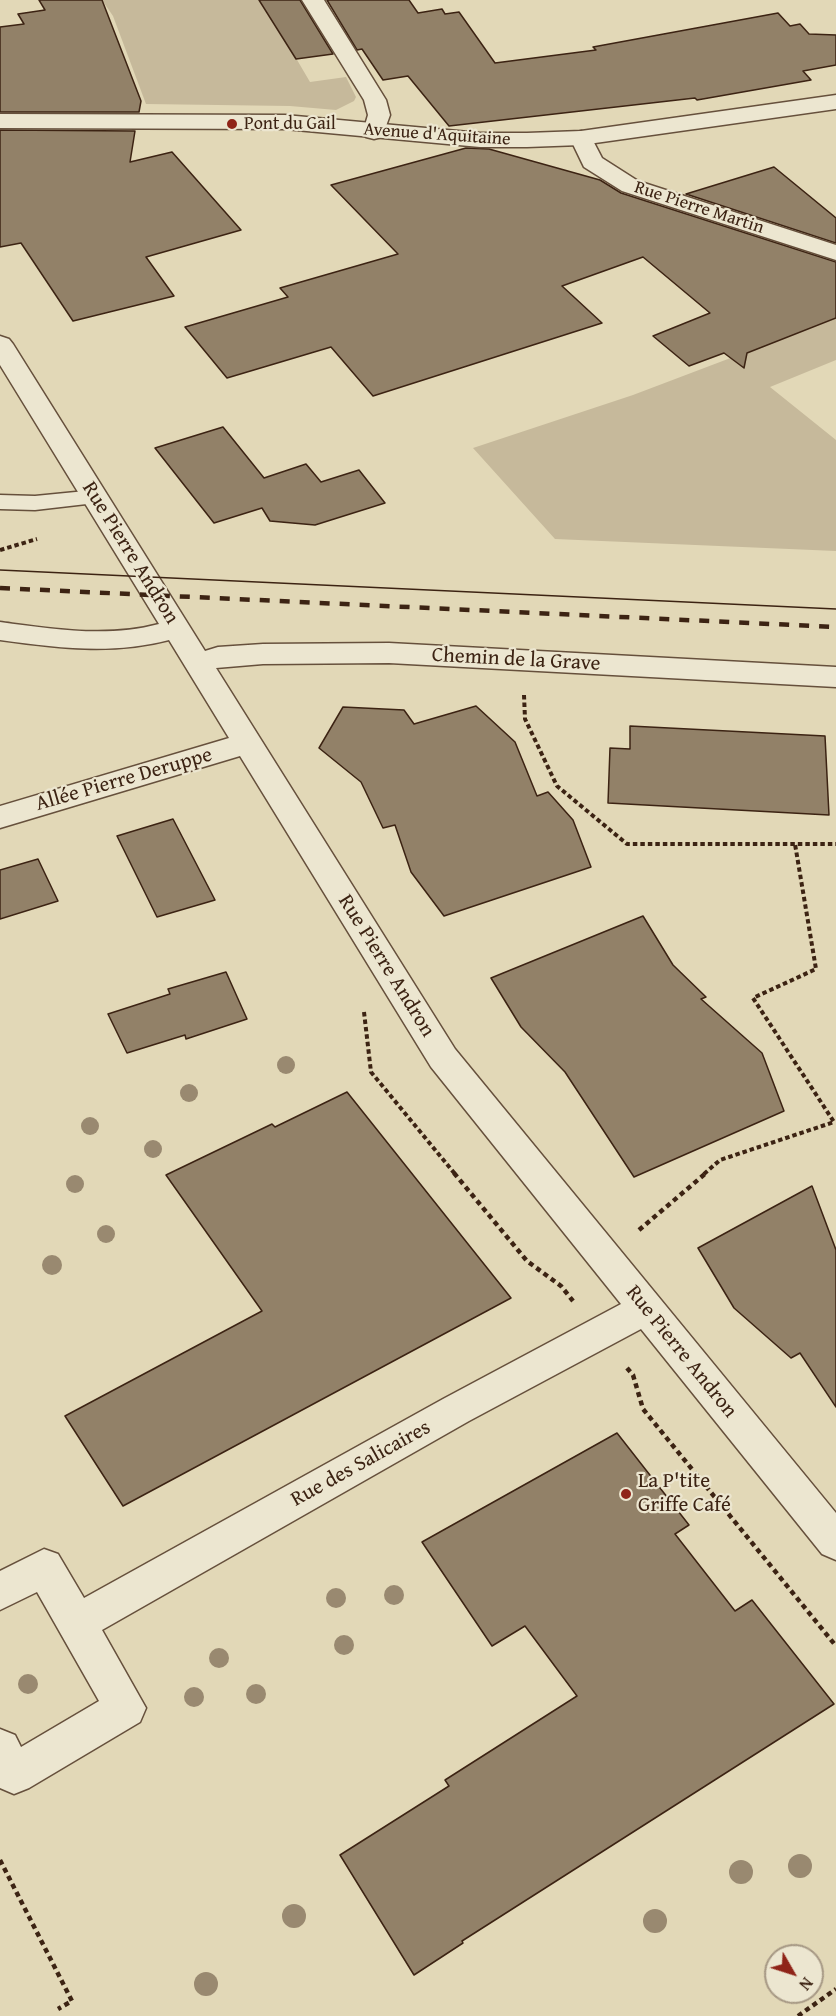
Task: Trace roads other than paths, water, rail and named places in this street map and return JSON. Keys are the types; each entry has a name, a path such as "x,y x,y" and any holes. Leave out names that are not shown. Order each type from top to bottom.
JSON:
{"street":[{"path":"313,0 375,100 379,115 374,132"},
{"name":"Avenue d'Aquitaine","path":"0,121 285,122 480,140 581,138 836,102"},
{"name":"Rue Pierre Martin","path":"581,138 592,162 630,186 836,253"},
{"name":"Rue Pierre Andron","path":"0,344 444,1058 606,1261 836,1542"},
{"path":"0,632 84,642 130,641 177,629"},
{"name":"Chemin de la Grave","path":"198,663 218,657 263,654 389,653 836,677"},
{"name":"Allée Pierre Deruppe","path":"0,816 248,743"},
{"name":"Rue des Salicaires","path":"77,1623 456,1410 645,1308"},
{"path":"0,1593 44,1567 125,1708 5,1769"}],"lane":[{"path":"0,502 35,503 96,497"}],"tram line":[{"path":"0,570 836,609"}],"railway":[{"path":"0,588 836,627"}],"place":[{"name":"Pont du Gail","path":"232,124"},
{"name":"La P'tite Griffe Café","path":"626,1494"}]}
